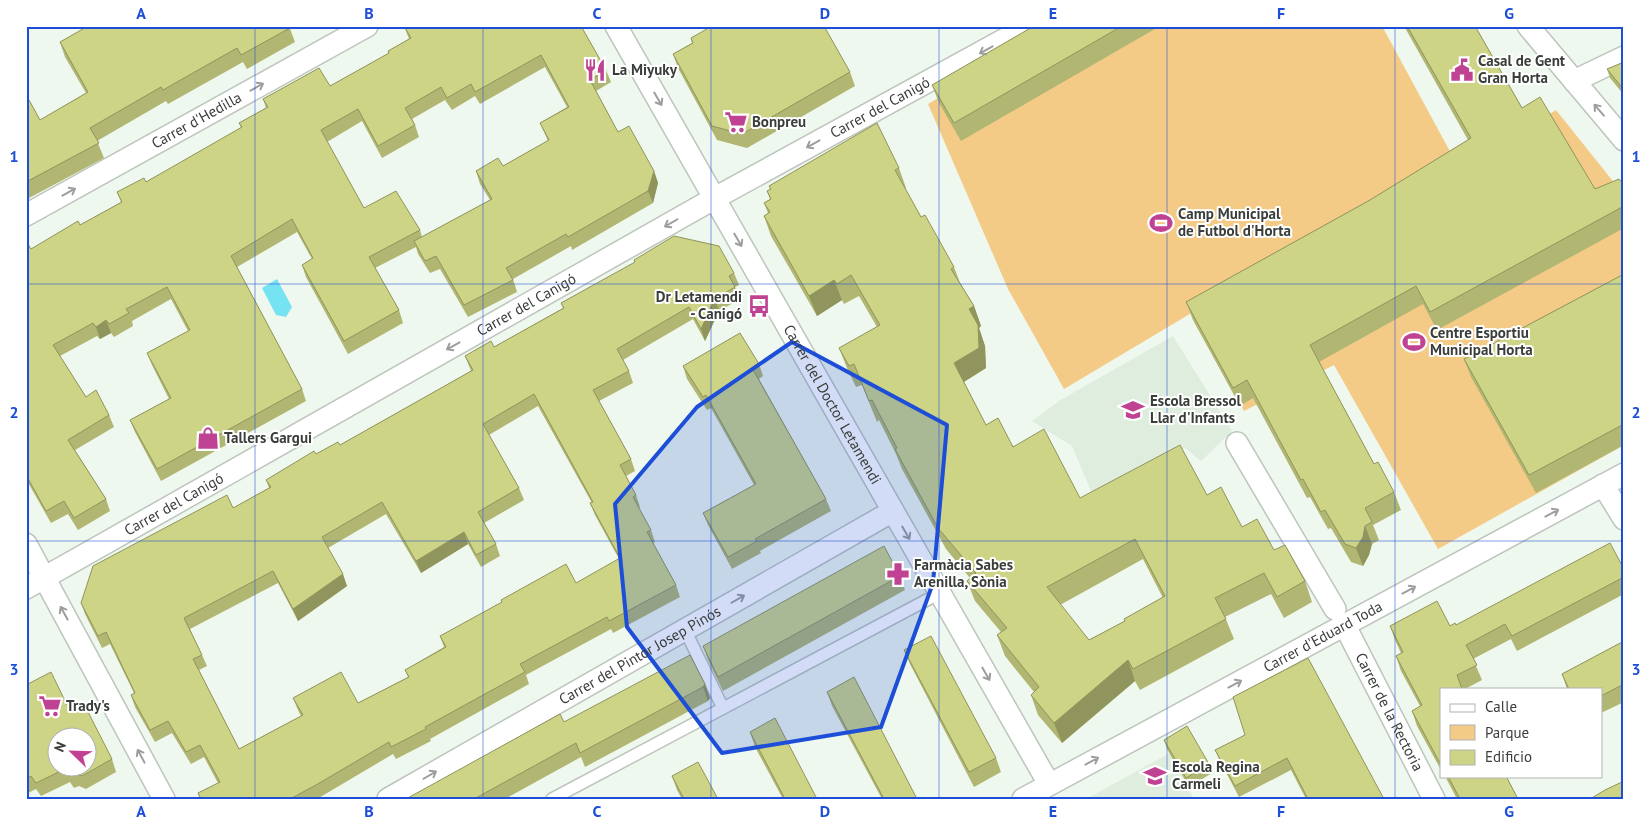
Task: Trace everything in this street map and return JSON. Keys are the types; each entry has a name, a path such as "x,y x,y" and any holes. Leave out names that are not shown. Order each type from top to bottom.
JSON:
{"street":[{"name":"Carrer d'Hedilla","path":"26,215 366,26"},
{"name":"Carrer del Doctor Letamendi","path":"616,26 1049,784"},
{"name":"Carrer del Canigó","path":"26,588 715,198 1029,26"},
{"path":"1528,26 1624,140"},
{"path":"1574,81 1624,57"},
{"name":"Carrer de la Rectoria","path":"1237,443 1340,617 1434,799"},
{"name":"Carrer d'Eduard Toda","path":"1022,799 1340,617 1624,474"},
{"path":"1603,485 1624,518"},
{"name":"Carrer del Pintor Josep Pinós","path":"388,799 893,511"},
{"path":"26,544 164,799"}],"lane":[{"path":"552,799 940,593"},
{"path":"684,630 723,708"}],"highlighted area":[{"path":"792,342 947,425 933,583 881,727 722,753 627,627 615,504 697,407"}],"shaded area":[{"name":"Escola Bressol Llar d'Infants","path":"1173,336 1232,431 1201,461 1185,448 1094,498 1072,446 1032,421 1062,399"},
{"name":"Escola Regina Carmeli","path":"1170,753 1194,799 1086,799"}],"green space":[{"name":"Camp Municipal de Futbol d'Horta","path":"1062,26 1382,26 1453,157 1064,389 1008,289 928,104"},
{"name":"Centre Esportiu Municipal Horta","path":"1556,110 1624,195 1624,445 1438,549 1334,365 1244,411 1193,320 1357,229"}],"water":[{"path":"277,279 292,307 286,317 276,315 262,288"}],"building":[{"path":"88,26 289,26 290,28 241,55 237,48 163,90 161,87 90,128 99,143 26,182 26,101 29,100 40,120 88,92 60,42"},
{"path":"404,26 581,26 606,70 590,80 618,132 629,126 654,171 648,191 568,237 566,234 506,268 513,280 464,305 436,256 425,261 414,241 492,199 476,171 498,158 503,166 549,140 540,123 569,107 541,55 475,92 471,84 447,98 441,87 405,108 415,125 378,146 358,109 321,130 364,208 396,191 420,230 369,257 399,310 344,341 302,265 313,258 292,219 231,256 302,389 157,469 130,420 171,398 147,353 190,330 167,287 126,309 129,313 109,324 106,320 96,327 93,323 53,345 86,397 96,390 109,415 68,440 106,499 74,518 64,501 46,511 26,475 26,241 31,249 78,221 80,225 122,202 117,192 144,178 146,182 242,127 239,123 268,107 263,99 319,68 330,86 389,53 388,51 411,38"},
{"path":"712,26 824,26 850,72 742,134 712,126 673,54 693,43 691,38"},
{"path":"1034,26 1122,26 954,123 932,85"},
{"path":"1407,26 1475,26 1522,108 1540,97 1595,189 1619,179 1624,185 1624,206 1430,312 1416,286 1310,345 1374,464 1378,462 1394,492 1365,508 1372,522 1365,526 1363,537 1356,548 1345,544 1325,510 1321,512 1303,479 1301,480 1247,380 1233,388 1186,302 1370,200 1471,138"},
{"path":"1624,62 1624,90 1607,69"},
{"path":"877,123 899,168 895,170 921,217 925,215 954,267 951,269 974,306 969,309 978,325 979,348 954,363 986,425 998,418 1013,447 1044,429 1080,498 1180,445 1207,495 1221,487 1242,527 1257,519 1274,550 1285,545 1305,581 1277,597 1264,573 1215,598 1226,619 1133,669 1128,660 1054,723 1031,695 1039,687 997,635 1007,628 967,581 976,573 938,528 895,449 897,448 872,400 869,401 854,364 849,366 839,348 880,325 851,275 837,284 834,280 809,296 764,216 770,212 764,203 771,199 767,191 771,189 769,186","holes":["1135,539 1165,596 1124,619 1125,621 1089,640 1047,587"]},
{"path":"674,236 719,246 734,273 729,276 735,287 715,299 701,329 689,307 617,349 629,371 593,390 631,459 620,465 636,495 633,497 651,530 647,532 676,585 609,621 607,617 520,664 525,672 391,747 389,742 290,799 201,799 198,793 220,782 200,745 186,752 168,721 150,730 131,695 135,693 106,632 98,636 81,603 93,566 227,495 233,508 271,487 266,480 314,451 316,454 338,442 340,445 473,370 465,356 491,341 494,347 564,308 561,303 635,262 634,260","holes":["534,394 593,502 590,503 620,558 576,583 566,564 440,636 446,647 405,670 409,677 358,703 341,672 293,698 303,715 239,749 193,659 202,655 184,618 273,571 293,609 343,574 322,537 382,502 416,561 464,532 476,555 496,544 478,512 519,488 483,424"]},
{"path":"1624,274 1624,424 1529,475 1464,359"},
{"path":"740,333 759,364 752,368 826,499 755,539 757,541 728,557 703,513 756,484 706,395 703,397 683,366"},
{"path":"1610,543 1624,569 1624,577 1512,636 1505,624 1466,645 1477,665 1457,675 1462,688 1440,688 1440,763 1412,711 1422,705 1396,656 1403,652 1390,626 1437,601 1450,626 1455,623 1456,625"},
{"path":"884,546 900,576 718,677 703,646"},
{"path":"931,636 996,758 969,772 904,650"},
{"path":"1624,641 1624,684 1602,695 1602,688 1569,688 1562,674"},
{"path":"690,655 705,684 703,687 580,753 576,743 474,799 406,799 560,714 564,722"},
{"path":"1308,658 1384,799 1308,799 1287,758 1235,786 1215,750 1245,735 1233,697"},
{"path":"51,672 70,711 84,704 96,728 48,728 48,777 36,783 31,776 26,779 26,685"},
{"path":"854,677 917,799 884,799 827,692"},
{"path":"775,718 817,799 785,799 750,732"},
{"path":"1187,726 1209,764 1186,778 1164,740"},
{"path":"98,732 112,759 98,767"},
{"path":"698,762 718,799 684,799 672,776"},
{"path":"1449,778 1507,778 1518,799 1460,799"},
{"path":"1624,781 1624,799 1590,799 1605,790"}],"place":[{"name":"La Miyuky","path":"595,70"},
{"name":"Casal de Gent Gran Horta","path":"1462,70"},
{"name":"Bonpreu","path":"736,122"},
{"name":"Camp Municipal de Futbol d'Horta","path":"1161,223"},
{"name":"Dr Letamendi - Canigó","path":"759,306"},
{"name":"Centre Esportiu Municipal Horta","path":"1414,342"},
{"name":"Escola Bressol Llar d'Infants","path":"1133,410"},
{"name":"Tallers Gargui","path":"208,438"},
{"name":"Farmàcia Sabes Arenilla, Sònia","path":"898,574"},
{"name":"Trady's","path":"50,706"},
{"name":"Escola Regina Carmeli","path":"1155,776"}]}
